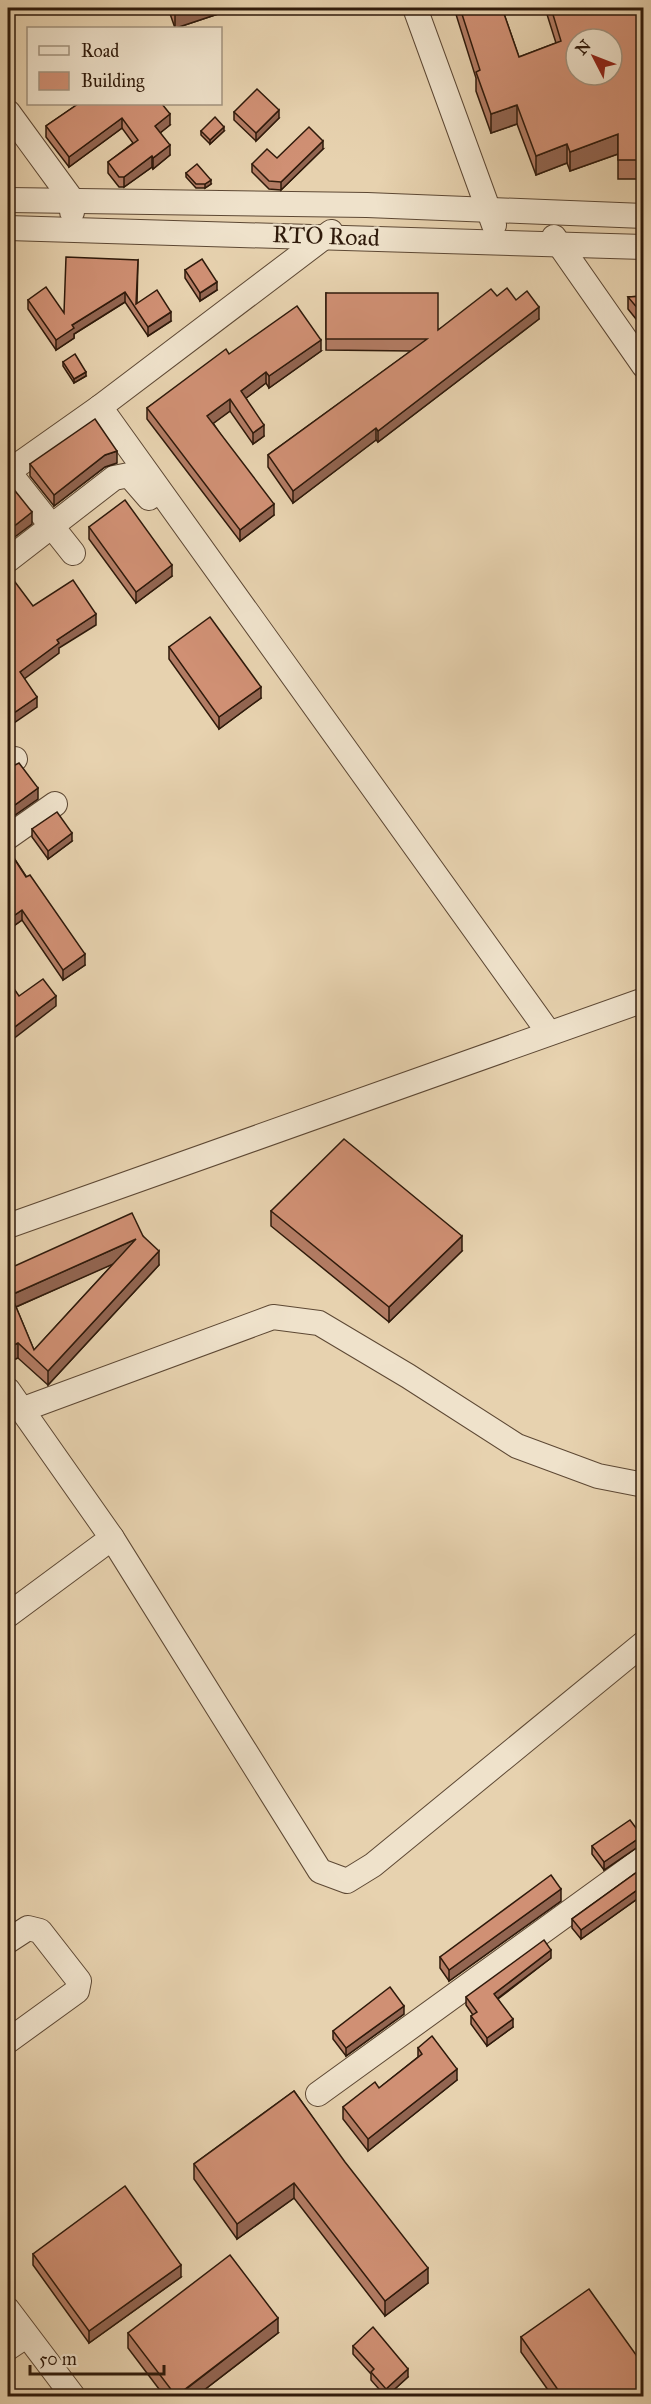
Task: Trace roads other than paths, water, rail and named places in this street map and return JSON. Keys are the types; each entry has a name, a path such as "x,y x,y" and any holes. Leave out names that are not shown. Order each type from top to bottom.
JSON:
{"street":[{"path":"415,8 501,243"},
{"path":"8,112 73,201 69,229"},
{"name":"RTO Road","path":"8,200 367,205 490,212 644,216"},
{"path":"73,553 8,472 100,407 367,205"},
{"path":"539,213 644,366"},
{"name":"RTO Road","path":"8,228 644,247"},
{"path":"100,407 549,1034"},
{"path":"8,560 114,478 129,474 175,532"},
{"path":"8,837 55,804"},
{"path":"8,1226 644,1000"},
{"path":"21,1410 273,1317 319,1323 408,1376 517,1446 598,1476 644,1485"},
{"path":"8,1390 112,1538 320,1870 347,1881 373,1865 644,1643"},
{"path":"8,1615 112,1538"},
{"path":"318,2094 644,1858"},
{"path":"8,1941 28,1928 40,1931 79,1981 77,1991 8,2042"},
{"path":"8,2310 17,2342 73,2397"}]}
